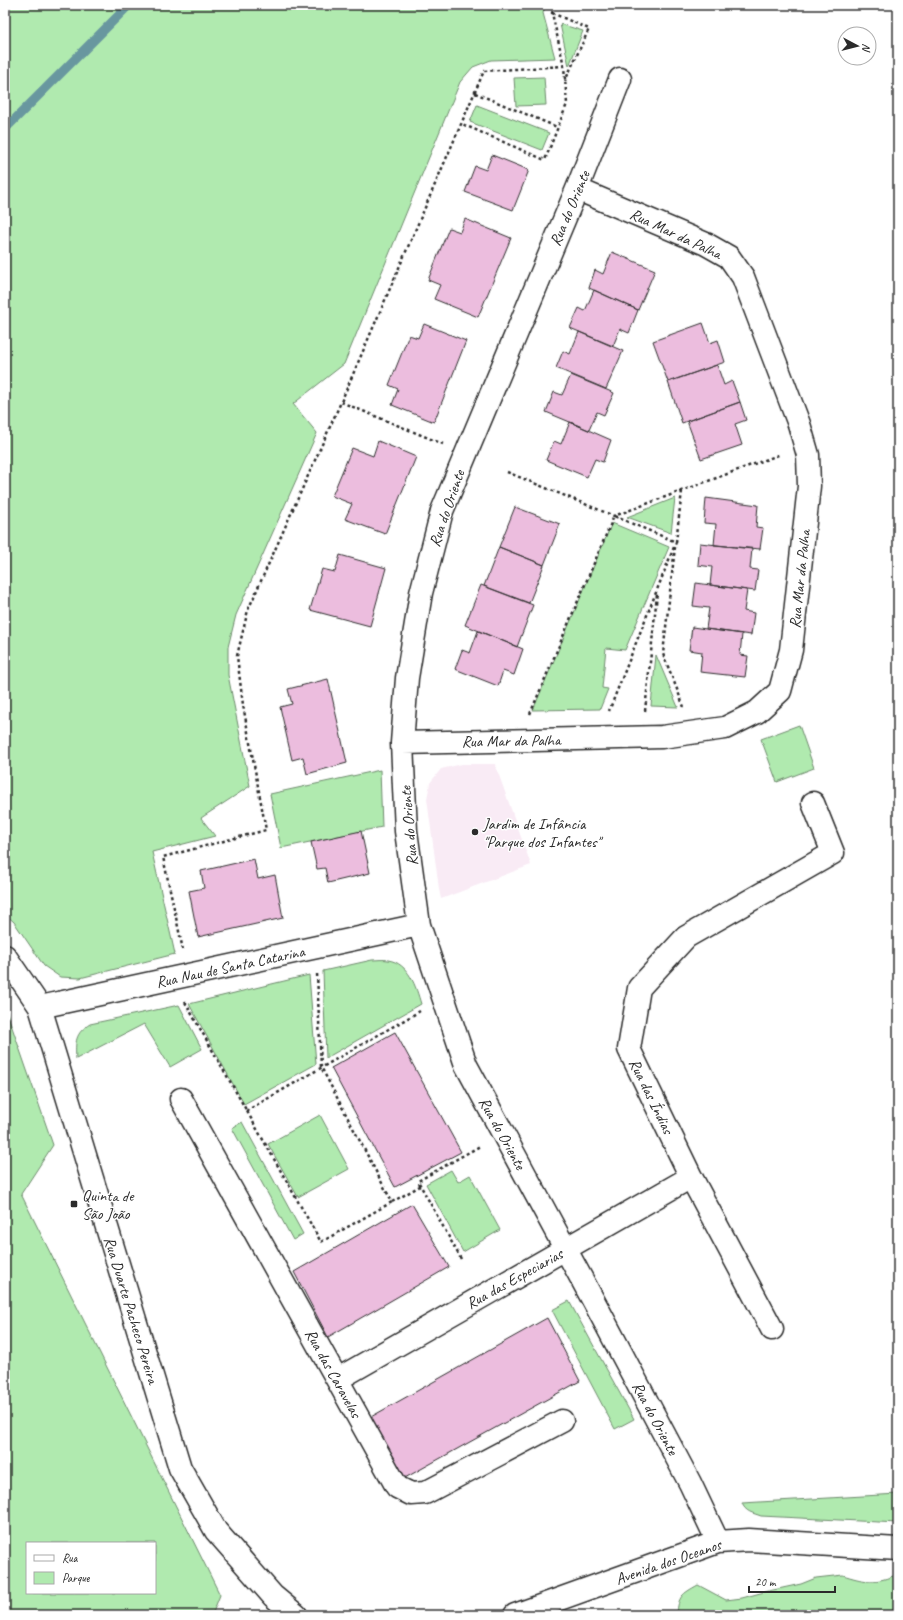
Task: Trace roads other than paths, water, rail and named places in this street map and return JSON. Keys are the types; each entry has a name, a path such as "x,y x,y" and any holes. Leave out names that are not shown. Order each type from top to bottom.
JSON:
{"street":[{"name":"Rua do Oriente","path":"620,80 577,189 442,511 420,593 407,678 402,743 406,831 419,925 466,1065 545,1209 565,1250 690,1483 718,1542"},
{"name":"Rua Mar da Palha","path":"402,743 662,737 725,728 758,712 780,691 791,650 809,486 808,455 799,424 743,277 729,257 706,244 577,189"},
{"name":"Rua das Índias","path":"772,1329 691,1178 629,1049 639,988 686,937 833,853 813,803"},
{"name":"Rua Nau de Santa Catarina","path":"40,1007 419,925"},
{"name":"Rua Duarte Pacheco Pereira","path":"5,956 40,1007 180,1468 216,1531 273,1596 299,1613"},
{"name":"Rua das Caravelas","path":"181,1099 397,1487 412,1494 425,1493 562,1421"},
{"name":"Rua das Especiarias","path":"338,1379 691,1178"},
{"name":"Avenida dos Oceanos","path":"515,1615 718,1542 749,1540 898,1549"}],"waterway":[{"path":"5,129 129,5"}],"place":[{"name":"Jardim de Infância \"Parque dos Infantes\"","path":"475,832"},
{"name":"Quinta de São João","path":"74,1204"}]}
